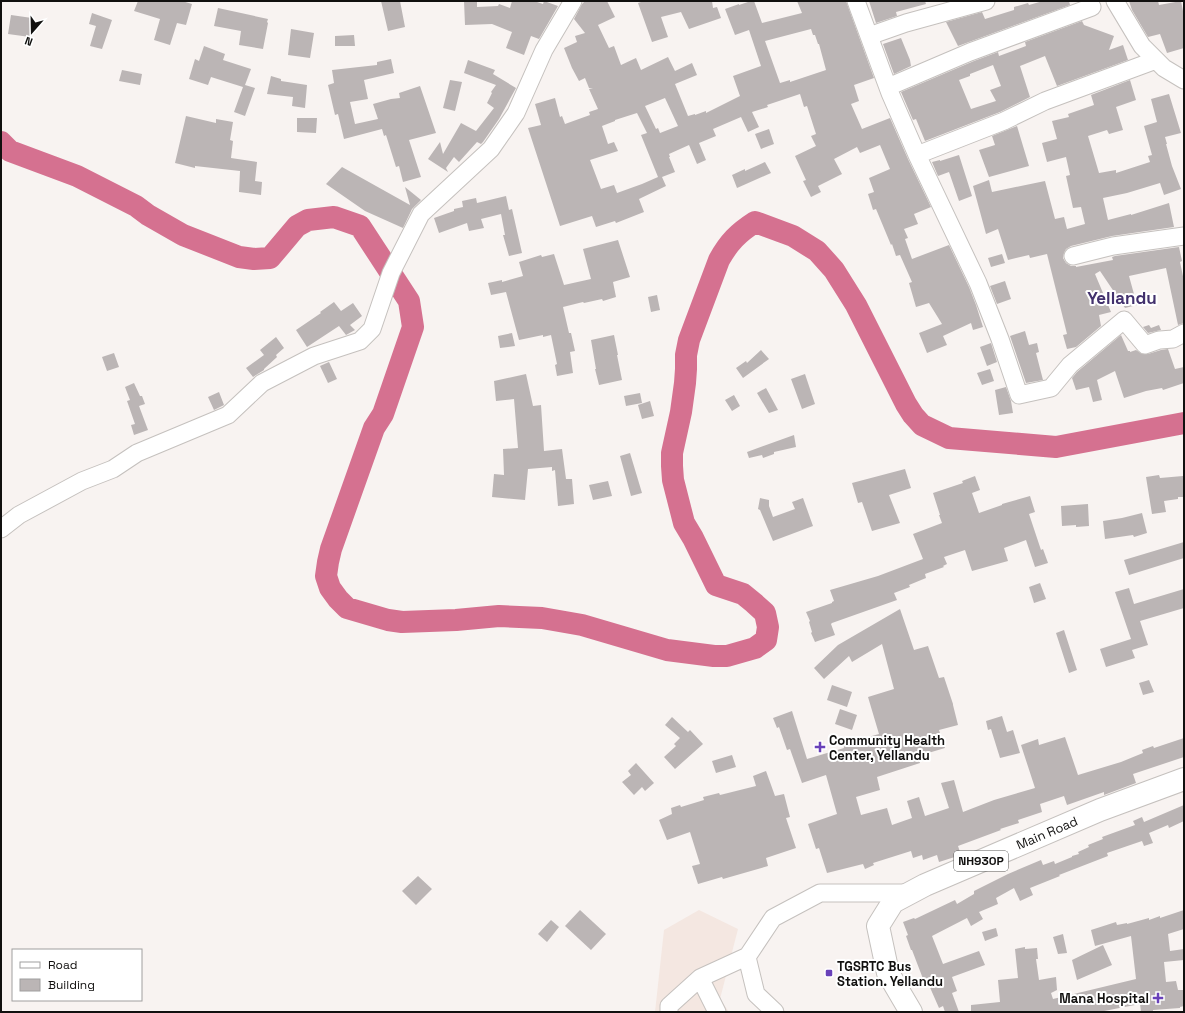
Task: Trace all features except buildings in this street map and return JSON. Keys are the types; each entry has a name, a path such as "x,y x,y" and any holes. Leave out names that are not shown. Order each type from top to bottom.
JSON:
{"highway":[{"name":"Main Road","path":"911,1012 888,973 878,926 893,902 925,885 1100,810 1184,779"}],"street":[{"path":"1,529 19,515 82,481 113,468 136,453 228,415 262,383 314,356 360,341 372,329 391,273 421,214 491,149 516,113 544,50 573,1"},
{"path":"856,1 888,87 917,155 978,283 1000,339 1019,395 1051,388 1070,365 1124,320 1145,345 1159,340 1173,340 1184,333"},
{"path":"868,36 906,23 986,1"},
{"path":"888,87 970,52 1090,4 1114,1 1142,46 1164,68 1184,80"},
{"path":"917,155 1004,122 1045,101 1156,60"},
{"path":"1073,256 1113,246 1184,236"},
{"path":"669,1012 669,1006 700,978 748,956 773,918 820,893 910,893"},
{"path":"748,956 756,994 775,1012"},
{"path":"700,978 717,1012"}],"shaded area":[{"path":"699,910 738,929 720,999 729,1012 655,1012 664,930"}],"waterway":[{"path":"1,142 10,151 77,176 136,206 148,215 183,235 239,257 254,259 270,258 297,226 308,220 334,217 360,226 409,301 413,327 383,414 374,428 331,549 326,576 330,588 347,608 388,620 402,622 456,620 499,616 542,618 582,625 667,650 714,656 727,656 755,648 766,640 768,627 765,613 743,594 716,585 684,523 673,480 672,466 672,453 681,412 685,383 686,355 689,340 719,260 734,238 755,222 793,236 817,251 834,270 856,305 913,415 922,425 949,438 1056,447 1184,423"}],"place":[{"name":"Community Health Center, Yellandu","path":"820,747"},
{"name":"TGSRTC Bus Station. Yellandu","path":"829,973"},
{"name":"Mana Hospital","path":"1158,998"}],"district":[{"name":"Yellandu","path":"1122,298"}]}
